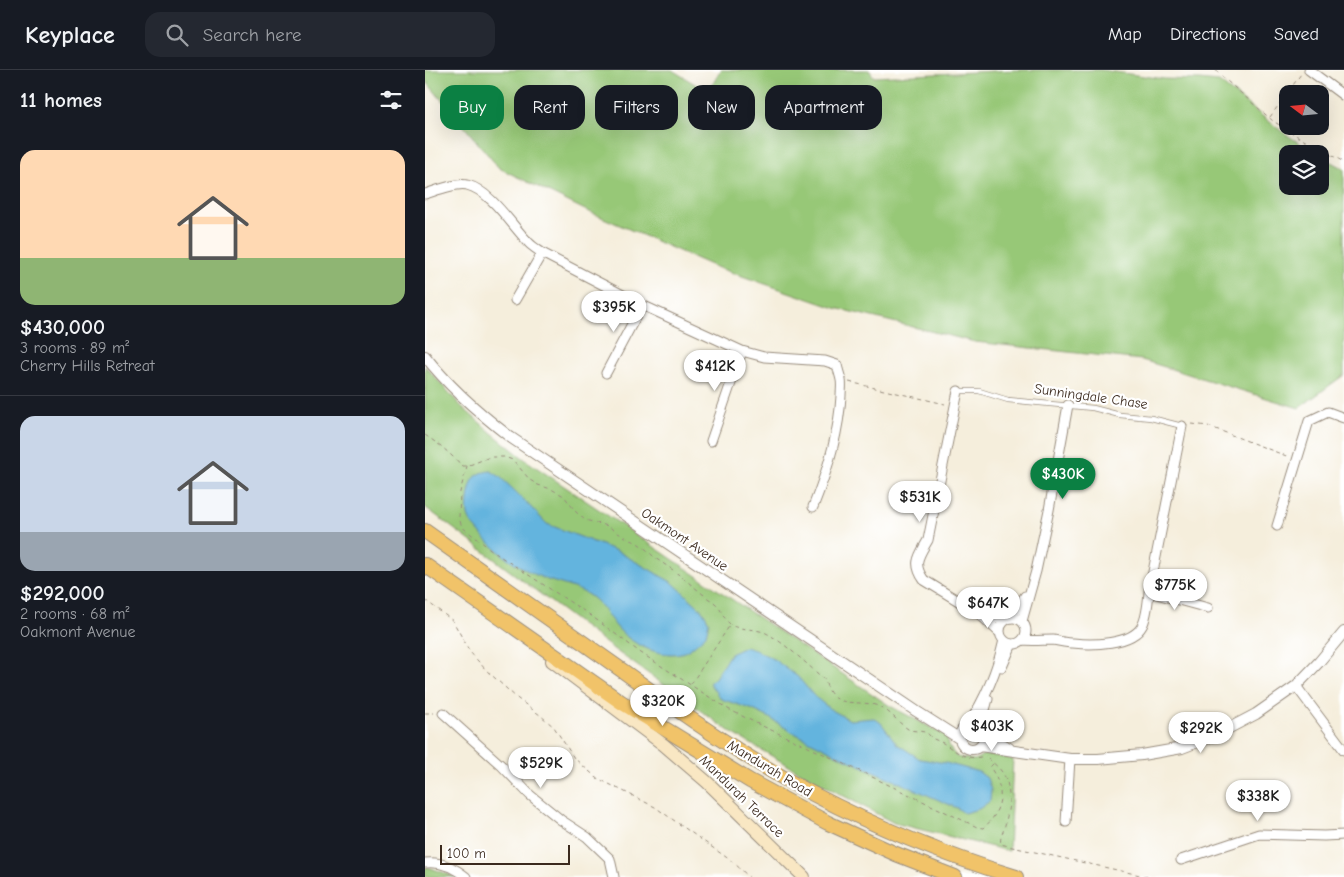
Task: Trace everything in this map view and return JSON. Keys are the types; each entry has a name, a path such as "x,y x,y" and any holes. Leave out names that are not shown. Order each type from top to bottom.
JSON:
{"highway":[{"name":"Mandurah Road","path":"425,531 678,710 777,774 849,813 899,836 973,864 1016,877"},
{"name":"Mandurah Road","path":"425,565 621,702 749,781 828,823 897,854 955,877"}],"main road":[{"name":"Mandurah Terrace","path":"491,611 566,672 671,751 707,782 804,877"}],"street":[{"path":"1309,70 1344,96"},
{"path":"425,194 449,186 466,184 483,193 531,245 542,253 642,305 742,350 764,357 825,361 837,365 841,380 840,410 836,435 823,484 813,507"},
{"path":"515,300 542,253"},
{"path":"606,373 642,305"},
{"path":"711,441 742,350"},
{"name":"Oakmont Avenue","path":"425,356 444,380 476,410 510,437 908,706 960,739"},
{"name":"Sunningdale Chase","path":"958,391 928,540 917,564 918,571 924,580 978,613 1005,639"},
{"path":"1022,621 1036,571 1049,510 1068,405"},
{"path":"1277,526 1309,421 1328,412 1344,418"},
{"path":"1022,640 1053,640 1083,644 1122,641 1136,634 1142,626 1147,610 1182,426"},
{"path":"1005,639 983,717 984,741 980,746 973,749 968,748 962,744 960,733 981,703 994,676 1005,639 1001,627 1031,587"},
{"path":"1149,592 1208,608"},
{"name":"Sunningdale Chase","path":"978,613 1008,620"},
{"path":"1005,639 1017,643 1025,636 1026,630 1022,621 1017,618 1008,620"},
{"path":"1026,630 1053,640"},
{"path":"980,746 1070,759 1098,759 1142,755 1182,748 1216,735 1256,714 1297,686 1344,632"},
{"path":"1297,686 1344,750"},
{"path":"443,712 502,766 530,795 561,820 587,837 610,859 614,877"},
{"path":"944,728 976,725 983,732 1012,750"},
{"path":"1066,822 1070,759"},
{"path":"1181,860 1259,834 1324,836 1344,834"},
{"path":"425,863 439,863 449,866 467,877"}],"lane":[{"name":"Sunningdale Chase","path":"958,391 979,391 1008,400 1093,408 1120,415 1151,418 1182,426"}],"path":[{"path":"1216,70 1269,118 1344,162"},
{"path":"1269,118 1304,70"},
{"path":"841,380 955,406"},
{"path":"1182,426 1195,424 1208,426 1297,460"},
{"path":"425,435 441,446 463,466 490,457 504,457 513,460 530,480 564,496 576,512 585,520 608,526 647,550 715,602 731,624 736,627 755,629 767,633 825,680 831,695 837,699 844,702 879,706 909,729 927,733 931,738 942,742 962,756 981,758 986,756 1003,774 1008,784 1008,808 1000,840 1001,844 1012,848 1149,877"},
{"path":"467,466 460,492 459,518 462,527 498,555 590,615 641,653 691,684 711,699 758,724 977,827 983,828 993,819 999,804 1001,791 990,767 994,763"},
{"path":"425,600 453,622 470,652 486,670 518,699 554,727 574,758 597,778 655,807 733,862 749,877"},
{"path":"691,684 731,624"}],"green space":[{"path":"425,70 672,70 697,85 688,85 688,130 755,130 755,85 712,85 721,70 869,70 874,77 1015,70 1101,70 1165,79 1219,82 1279,129 1279,135 1287,135 1302,145 1279,145 1279,195 1329,195 1329,161 1344,169 1344,375 1299,408 1142,360 975,342 835,308 713,266 583,209 499,168 467,130 504,130 504,85 440,85 440,98 425,80"},
{"path":"425,366 462,407 527,461 890,706 947,736 948,746 957,757 975,760 984,754 1013,759 1009,851 894,823 732,733 612,648 425,507"},
{"path":"428,867 456,877 425,877 425,868"}],"water":[{"path":"491,471 514,490 547,524 617,551 673,583 704,613 709,622 706,635 691,648 681,653 663,653 645,648 621,632 601,606 586,593 537,576 517,565 482,536 468,516 467,508 473,480 483,472"},
{"path":"745,647 772,658 798,677 814,696 830,709 850,720 874,718 881,723 897,744 920,759 946,763 979,772 987,778 991,790 990,801 979,809 964,813 957,808 848,760 751,709 721,699 709,683 715,678 730,654"}]}
